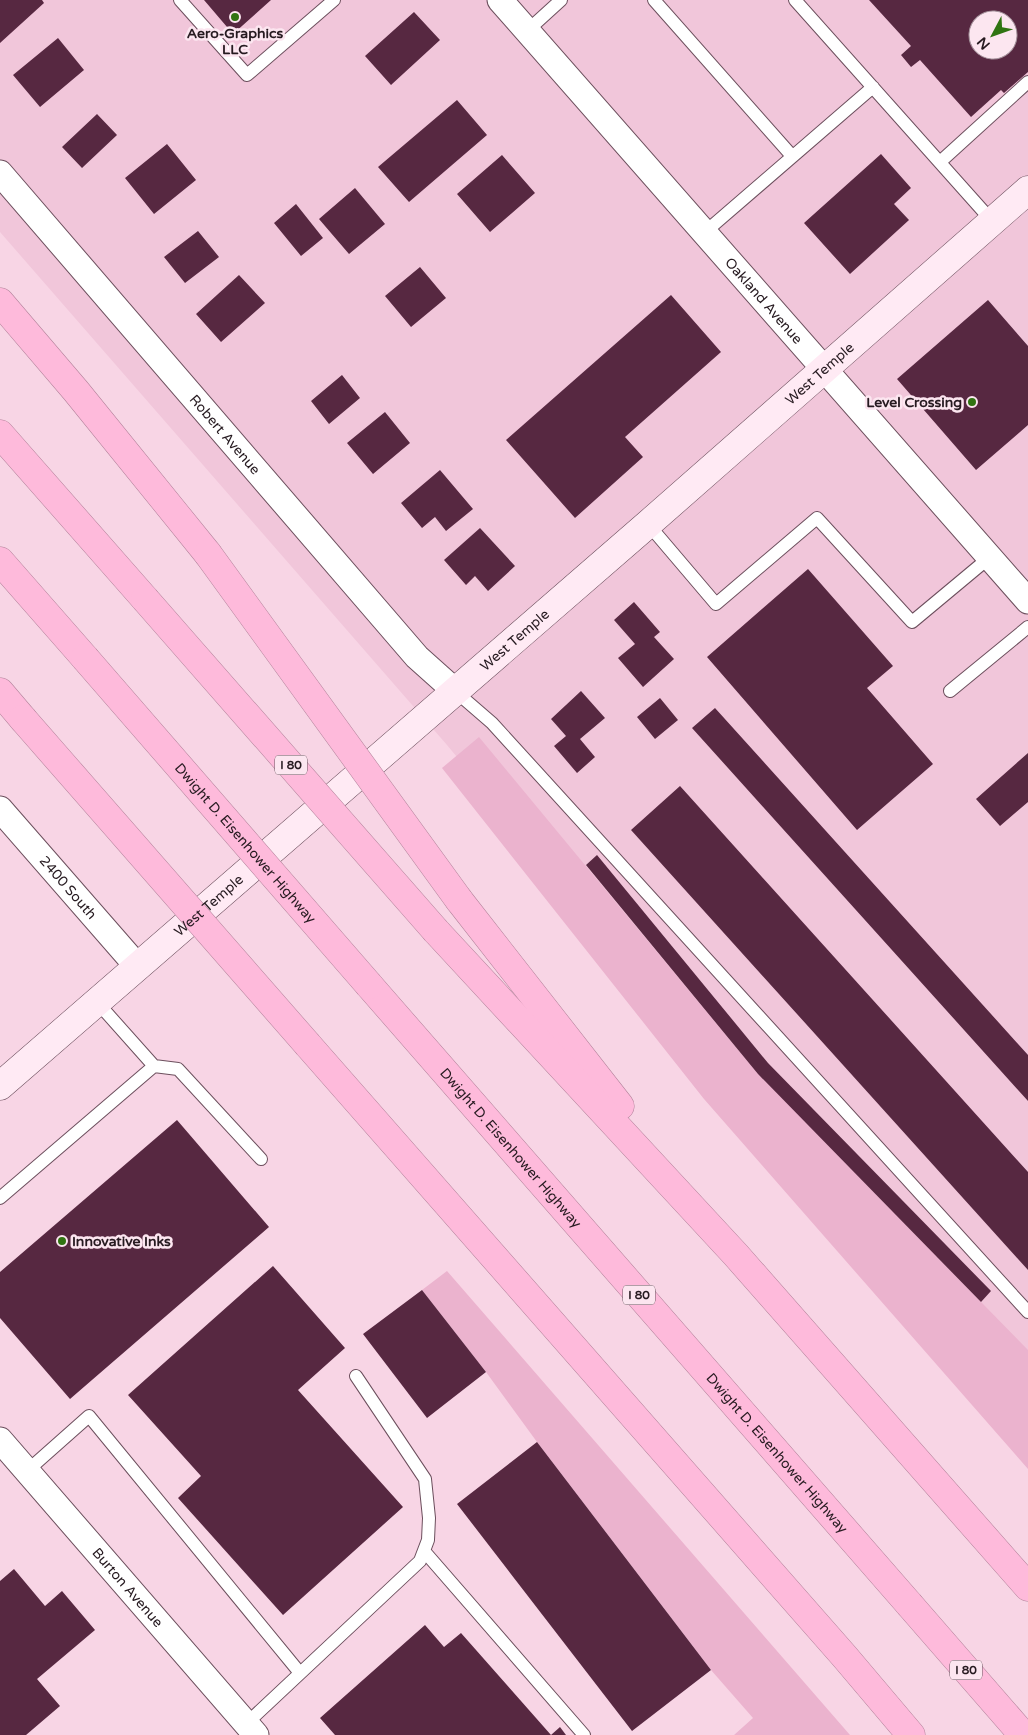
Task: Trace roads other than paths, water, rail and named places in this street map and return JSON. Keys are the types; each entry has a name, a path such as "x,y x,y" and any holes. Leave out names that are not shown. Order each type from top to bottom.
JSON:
{"highway":[{"path":"0,302 76,391 208,554 460,900 736,1255"},
{"name":"I 80","path":"0,434 436,932 736,1255 960,1512 1028,1587"},
{"name":"Dwight D. Eisenhower Highway","path":"0,560 1023,1735"},
{"path":"0,692 845,1657 911,1735"}],"street":[{"name":"Oakland Avenue","path":"500,0 1028,600"},
{"name":"Robert Avenue","path":"0,172 417,657 455,691"},
{"name":"West Temple","path":"0,1086 648,524 1028,190"},
{"name":"2400 South","path":"0,809 137,966"},
{"name":"Burton Avenue","path":"0,1440 251,1730"}],"lane":[{"path":"180,0 247,74 334,0"},
{"path":"527,31 561,0"},
{"path":"654,0 792,156"},
{"path":"796,0 992,221"},
{"path":"940,162 1028,82"},
{"path":"704,233 873,87"},
{"path":"648,524 716,604 817,518 912,622 990,558"},
{"path":"950,690 1028,626"},
{"path":"455,691 492,723 1028,1312"},
{"path":"96,1002 154,1066 178,1069 260,1159"},
{"path":"0,1198 154,1066"},
{"path":"251,1730 300,1674 420,1561 428,1540 429,1518 425,1479 356,1376"},
{"path":"27,1471 89,1416 300,1674"},
{"path":"424,1551 584,1735"}],"place":[{"name":"Aero-Graphics LLC","path":"235,17"},
{"name":"Level Crossing","path":"972,402"},
{"name":"Innovative Inks","path":"62,1241"}]}
